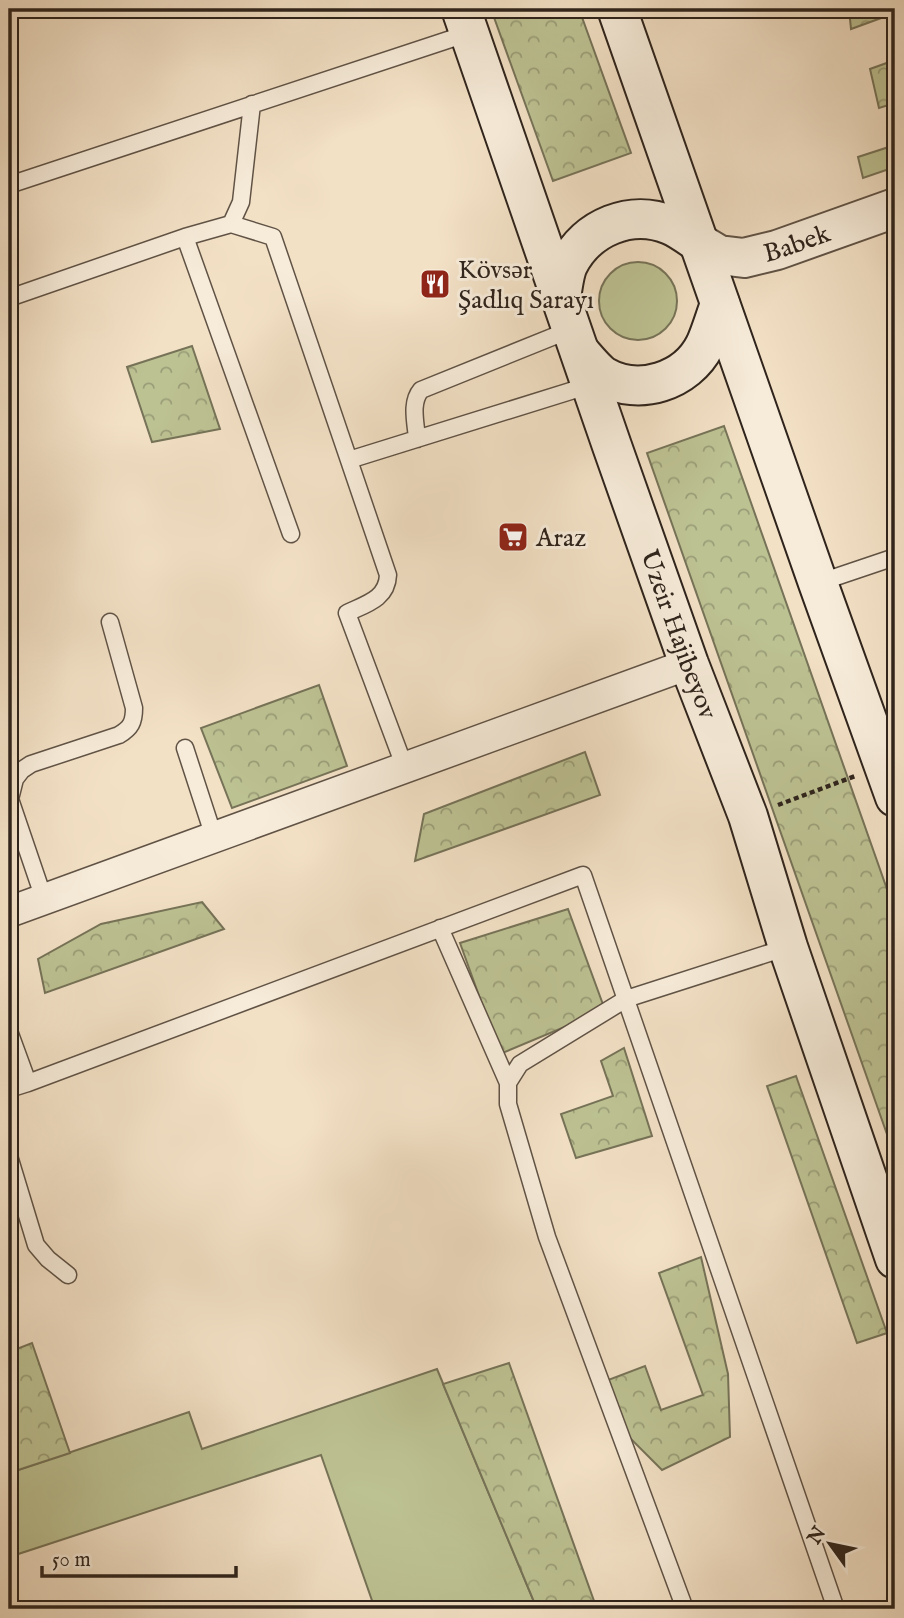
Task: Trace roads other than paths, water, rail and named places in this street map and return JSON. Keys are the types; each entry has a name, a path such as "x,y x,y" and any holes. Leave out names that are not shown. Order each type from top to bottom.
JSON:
{"main road":[{"path":"617,9 890,781"},
{"name":"Uzeir Hajibeyov","path":"465,21 689,664 747,816 788,947 895,1259"},
{"name":"Babek","path":"699,243 719,255 744,258 777,250 895,208"},
{"path":"699,243 670,225 640,218 610,224 584,241 567,267 576,341 602,375 626,385 660,384 683,372 704,346 729,285 746,267 777,250"}],"street":[{"path":"9,912 689,664"}],"lane":[{"path":"9,185 252,104 465,21"},
{"path":"231,224 241,202 252,104"},
{"path":"9,298 185,237 231,224 273,237 388,575 388,586 380,596 348,613 405,768"},
{"path":"185,237 291,534"},
{"path":"418,439 414,404 421,390 576,341"},
{"path":"349,460 418,439 576,341"},
{"path":"818,583 895,557"},
{"path":"44,899 10,799 12,774 31,764 130,729 134,708 110,622"},
{"path":"185,748 214,837"},
{"path":"9,1089 583,875 836,1609"},
{"path":"440,928 508,1083 508,1104 547,1237 685,1609"},
{"path":"508,1083 520,1064 626,999 788,947"},
{"path":"9,1031 28,1083"},
{"path":"9,1156 36,1244 48,1259 68,1275"}],"place":[{"name":"Kövsər Şadlıq Sarayı","path":"435,284"},
{"name":"Araz","path":"513,537"}]}
